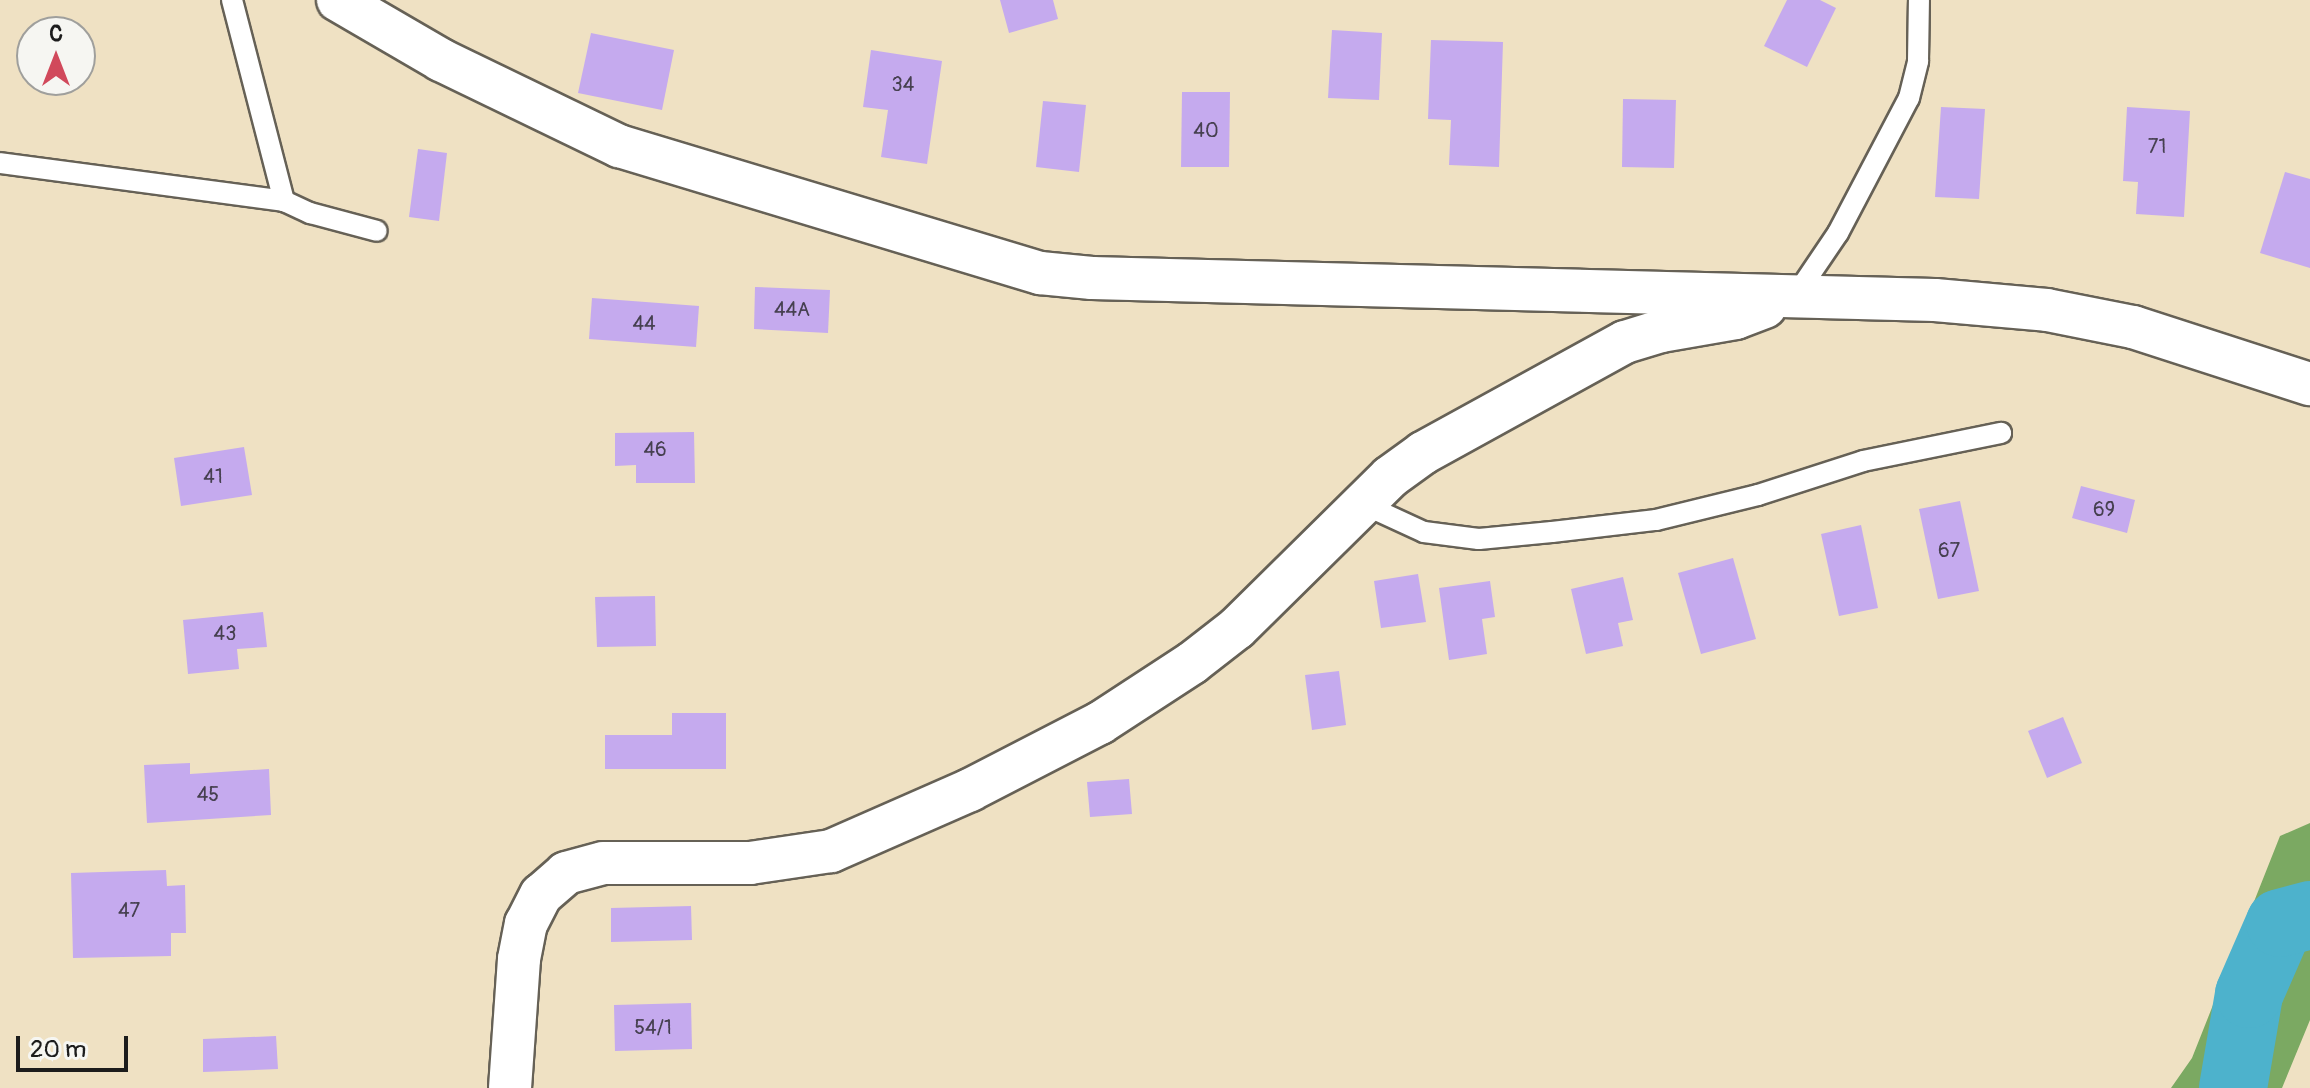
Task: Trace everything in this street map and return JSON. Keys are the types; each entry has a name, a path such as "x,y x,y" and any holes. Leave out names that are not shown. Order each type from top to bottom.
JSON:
{"street":[{"path":"338,0 441,60 619,146 1040,273 1092,278 1935,300 2047,310 2133,327 2310,384"},
{"path":"510,1088 519,959 526,924 541,895 566,873 604,863 750,863 831,851 970,790 1100,723 1192,663 1237,628 1390,477 1423,453 1590,358 1625,342 1661,331 1736,318 1796,295"}],"lane":[{"path":"232,0 284,201"},
{"path":"1796,295 1838,233 1909,98 1918,61 1919,0"},
{"path":"0,163 284,201 310,213 377,231"},
{"path":"1363,504 1424,532 1479,539 1567,531 1656,520 1758,495 1863,461 2001,433"}],"green space":[{"path":"2310,823 2310,1020 2282,1088 2171,1088 2192,1058 2280,836"}],"building":[{"path":"1000,0 1053,0 1058,19 1009,33"},
{"path":"1787,0 1820,0 1836,8 1807,67 1764,46"},
{"path":"1332,30 1382,33 1379,100 1328,98"},
{"path":"591,33 674,50 662,110 578,93"},
{"path":"1431,40 1503,42 1499,167 1449,165 1451,120 1428,119"},
{"path":"871,50 942,61 927,164 881,157 888,110 863,107"},
{"path":"1182,92 1230,92 1229,167 1181,167"},
{"path":"1623,99 1676,100 1674,168 1622,167"},
{"path":"1043,101 1086,105 1079,172 1036,167"},
{"path":"1941,107 1985,109 1979,199 1935,197"},
{"path":"2127,107 2190,111 2184,217 2136,214 2138,182 2123,181"},
{"path":"418,149 447,153 439,221 409,217"},
{"path":"2285,172 2310,179 2310,268 2260,253"},
{"path":"755,287 830,290 828,333 754,329"},
{"path":"592,298 699,306 696,347 589,339"},
{"path":"694,432 695,483 636,483 636,465 615,466 615,433"},
{"path":"244,447 252,495 181,506 174,458"},
{"path":"2081,486 2135,500 2127,533 2072,518"},
{"path":"1960,501 1979,591 1938,599 1919,509"},
{"path":"1861,525 1878,608 1839,616 1821,534"},
{"path":"1733,558 1756,639 1701,654 1678,573"},
{"path":"1418,574 1426,622 1381,628 1374,581"},
{"path":"1623,577 1633,620 1618,623 1623,646 1586,654 1571,589"},
{"path":"1490,581 1495,617 1482,619 1487,654 1449,660 1439,588"},
{"path":"655,596 656,646 597,647 595,597"},
{"path":"263,612 267,647 237,649 239,669 188,674 183,620"},
{"path":"1339,671 1346,725 1312,730 1305,675"},
{"path":"672,713 726,713 726,769 605,769 605,735 672,735"},
{"path":"2063,717 2082,763 2047,778 2028,731"},
{"path":"190,763 190,774 269,769 271,815 147,823 144,765"},
{"path":"1129,779 1132,814 1090,817 1087,782"},
{"path":"166,870 167,886 185,885 186,933 171,933 171,956 73,958 71,873"},
{"path":"691,906 692,940 611,942 611,908"},
{"path":"691,1003 692,1049 615,1051 614,1005"},
{"path":"276,1036 278,1069 203,1072 203,1039"}],"waterway":[{"path":"2233,1088 2249,994 2280,923 2310,915"}]}
